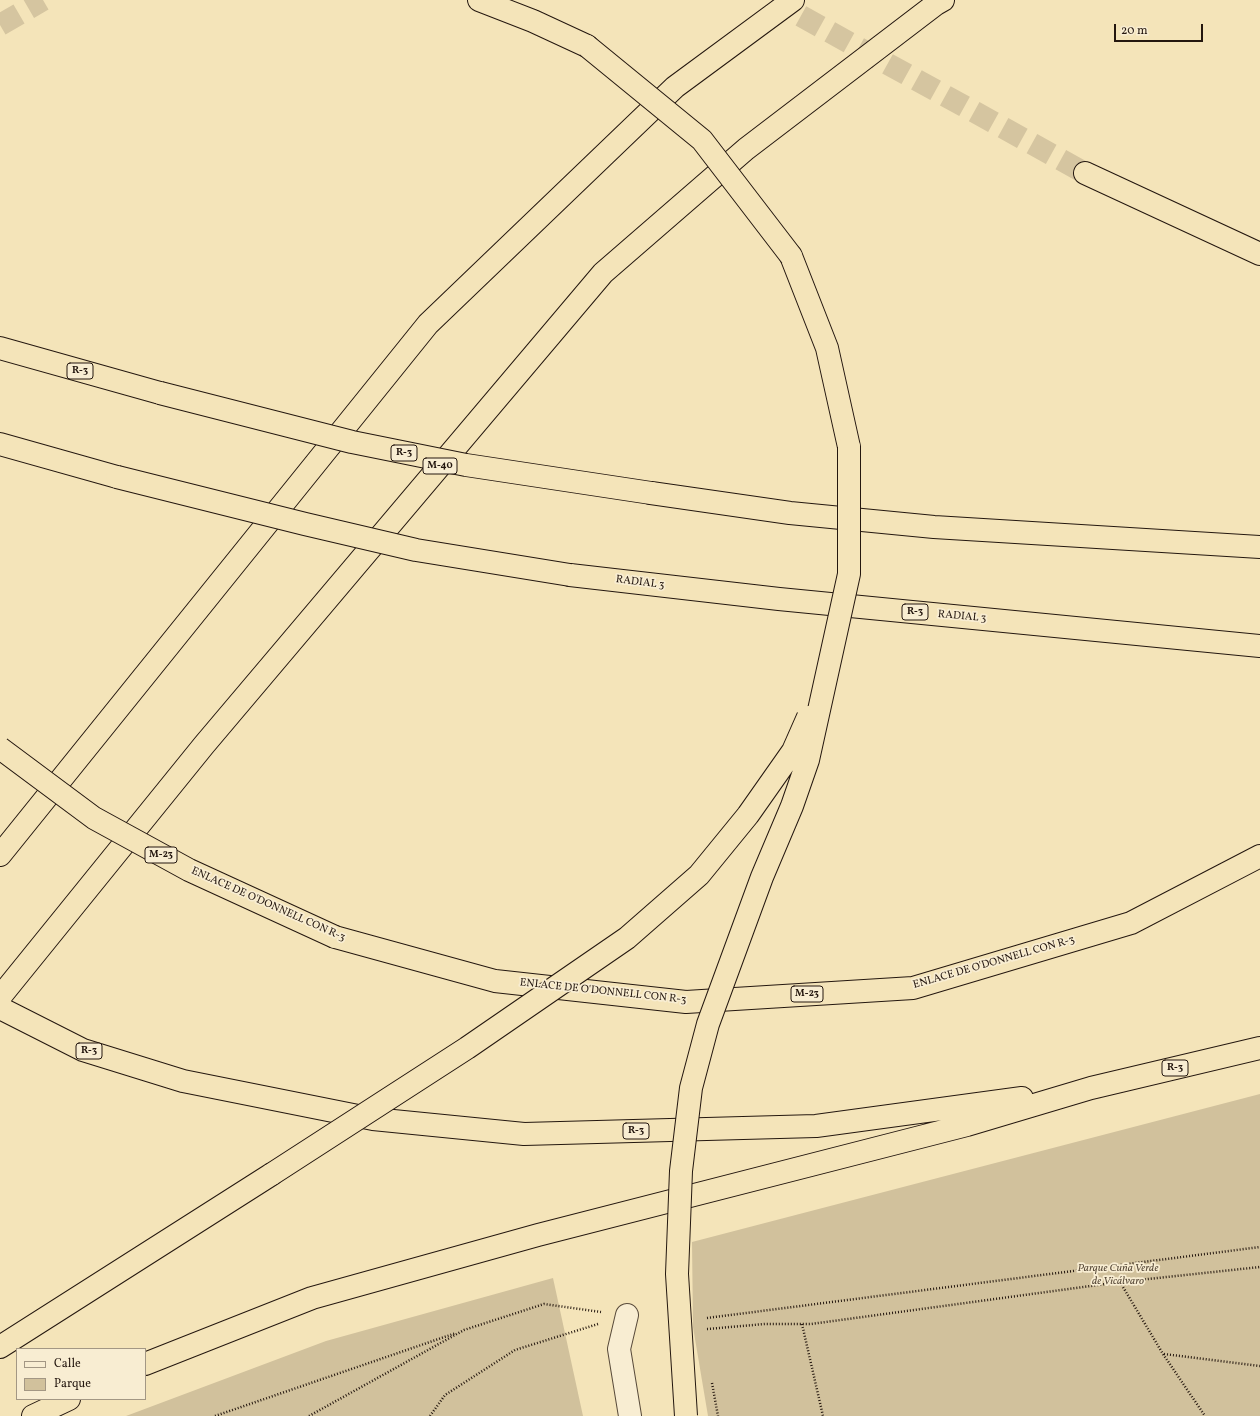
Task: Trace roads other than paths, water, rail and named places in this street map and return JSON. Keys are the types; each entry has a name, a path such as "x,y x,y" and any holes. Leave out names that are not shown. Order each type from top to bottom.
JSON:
{"highway":[{"path":"479,0 533,21 586,46 702,140 791,256 827,348 849,447 849,574 808,760 792,806 762,877 708,1024 691,1088 681,1172 676,1274 686,1416"},
{"path":"0,855 428,324 675,87 793,0"},
{"name":"M-40","path":"0,997 204,745 603,273 746,149 943,0"},
{"path":"1085,173 1260,254"},
{"name":"R-3","path":"0,348 160,393 360,444 466,465 790,513 934,527 1260,547"},
{"name":"RADIAL 3","path":"0,444 117,477 304,524 416,550 570,575 779,599 1260,646"},
{"path":"0,1347 467,1048 627,938 699,875 748,815 793,751 828,674"},
{"name":"ENLACE DE O'DONNELL CON R-3","path":"0,748 94,818 189,870 335,937 495,981 686,1002 913,988 1131,923 1260,856"},
{"name":"R-3","path":"0,1008 84,1050 183,1081 373,1119 524,1134 816,1126 1091,1088 1260,1048"},
{"path":"146,1364 312,1298 546,1233 968,1125 1091,1088"},
{"path":"33,1416 67,1400"}],"lane":[{"path":"627,1315 619,1349 630,1416"}],"tunnel":[{"path":"0,25 43,0"},
{"path":"772,0 1085,173"}],"park label":[{"name":"Parque Cuña Verde de Vicálvaro","path":"1118,1275"}]}
